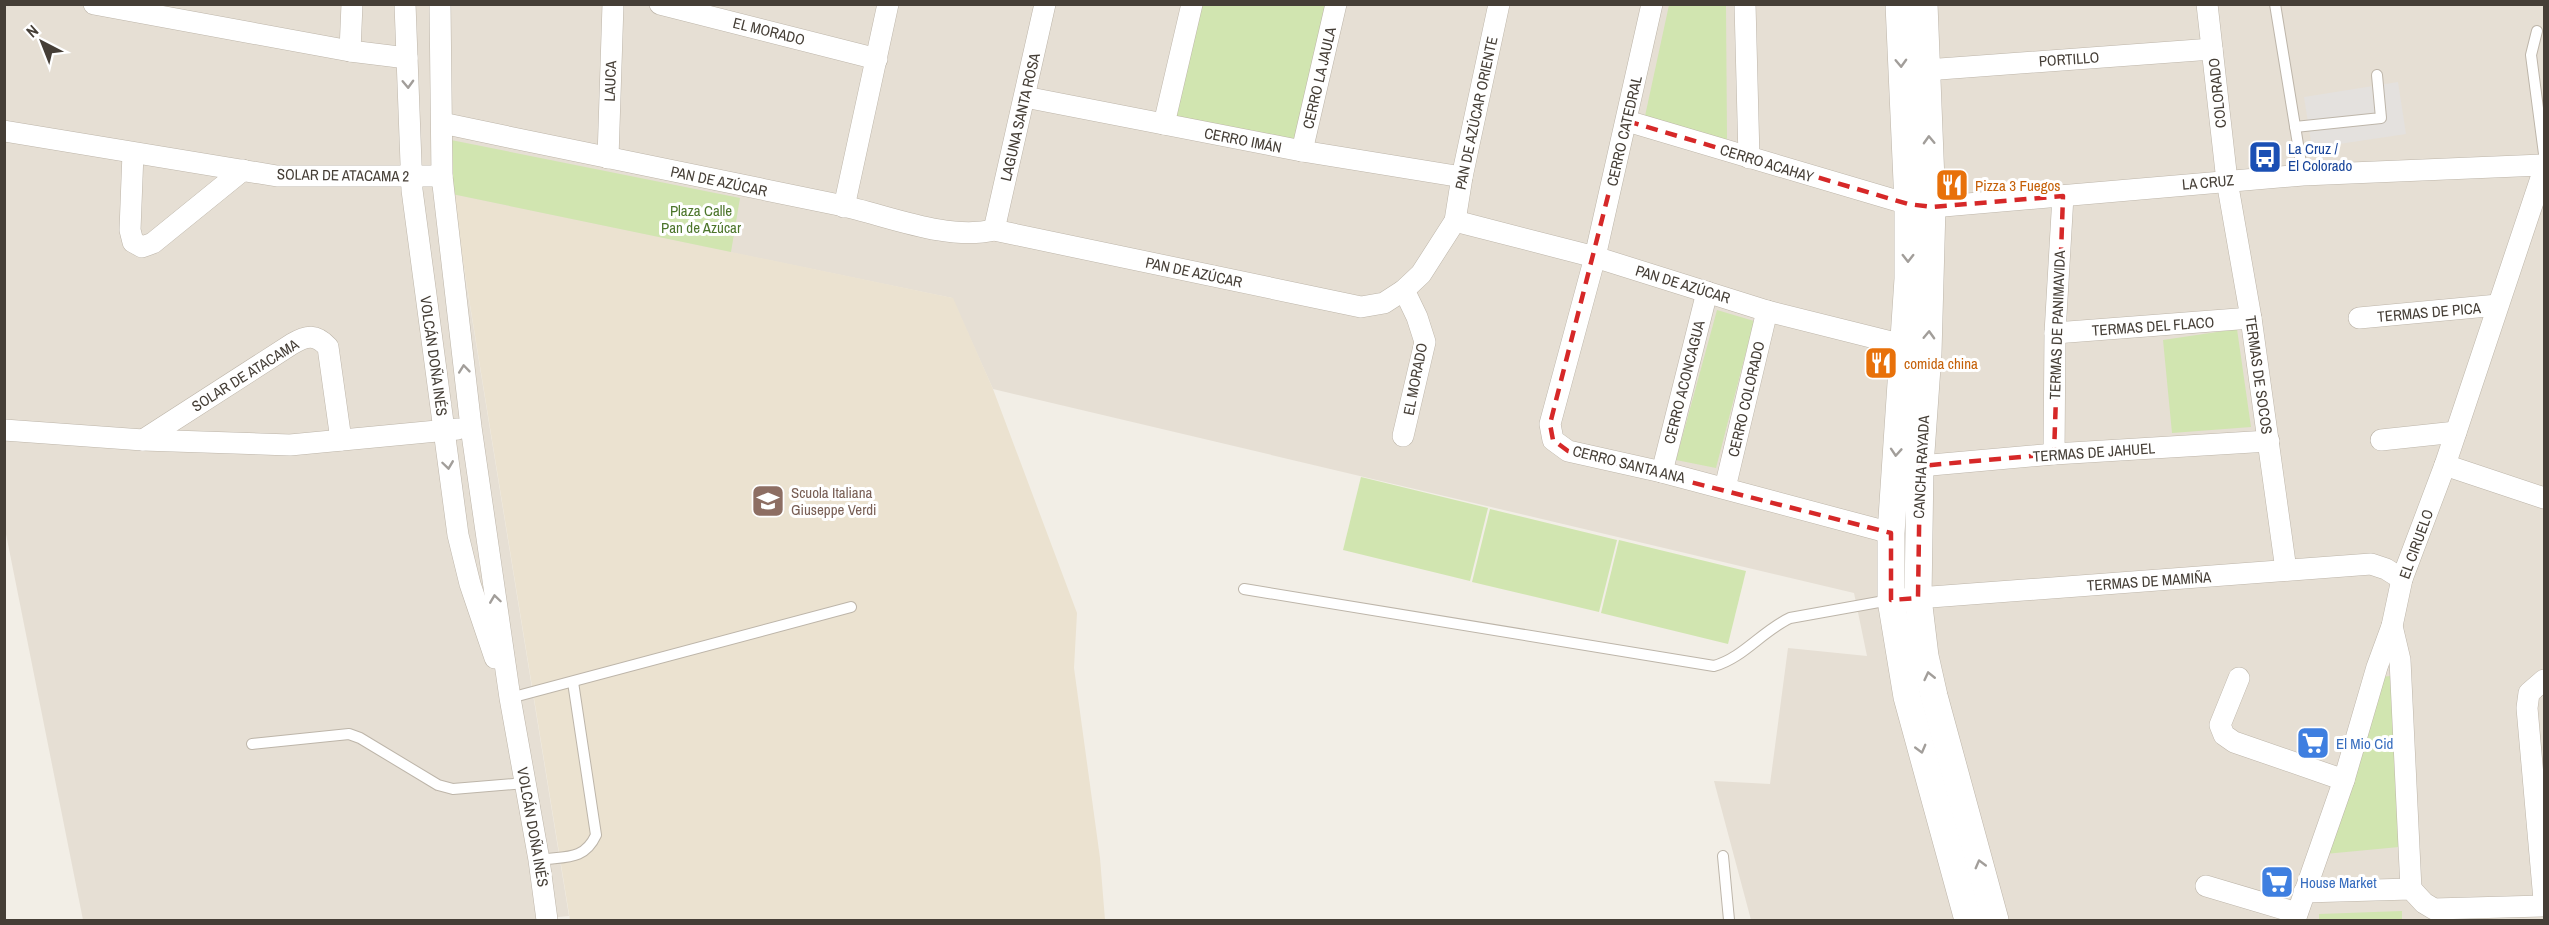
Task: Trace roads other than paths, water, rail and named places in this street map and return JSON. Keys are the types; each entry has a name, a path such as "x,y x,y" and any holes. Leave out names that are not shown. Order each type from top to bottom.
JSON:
{"street":[{"path":"94,4 350,51 407,58"},
{"path":"350,51 352,4"},
{"name":"VOLCÁN DOÑA INÉS","path":"405,4 411,176 458,535 470,584 510,698"},
{"name":"VOLCÁN DOÑA INÉS","path":"440,4 442,176 471,427 510,698 539,860 547,921"},
{"name":"LAUCA","path":"608,158 612,4"},
{"name":"EL MORADO","path":"660,4 734,13 877,58"},
{"path":"844,207 888,4"},
{"name":"LAGUNA SANTA ROSA","path":"994,230 1045,4"},
{"path":"1164,124 1192,4"},
{"name":"CERRO LA JAULA","path":"1302,151 1336,4"},
{"name":"PAN DE AZÚCAR ORIENTE","path":"1455,221 1462,177 1499,4"},
{"name":"CERRO CATEDRAL","path":"1595,257 1652,4"},
{"path":"1745,4 1749,158"},
{"name":"CANCHA RAYADA","path":"1899,4 1920,206 1928,353 1920,466 1918,598 1925,656 1932,686 1995,921"},
{"name":"CANCHA RAYADA","path":"1924,4 1926,70 1920,206 1908,279 1903,345 1891,533 1891,600 1907,697 1968,921"},
{"name":"COLORADO","path":"2207,4 2227,181"},
{"name":"PORTILLO","path":"1926,70 2212,49"},
{"name":"CERRO IMÁN","path":"1025,98 1302,151 1462,177"},
{"name":"CERRO ACAHAY","path":"1627,121 1920,206"},
{"name":"PAN DE AZÚCAR","path":"442,123 844,207 958,234 980,234 994,230 1361,307 1384,303 1404,290 1421,274 1455,221 1595,257 1767,311 1903,345"},
{"name":"SOLAR DE ATACAMA 2","path":"4,131 277,176 442,176"},
{"path":"133,153 130,230 133,242 142,247 153,243 243,170"},
{"name":"LA CRUZ","path":"1920,206 2303,175 2544,167"},
{"name":"EL CIRUELO","path":"2296,917 2344,780 2377,667 2392,626 2402,579 2445,465 2544,167"},
{"name":"TERMAS DE SOCOS","path":"2227,181 2251,318 2286,570"},
{"name":"TERMAS DE PANIMAVIDA","path":"2054,454 2055,333 2063,196"},
{"name":"CERRO SANTA ANA","path":"1595,257 1550,424 1553,440 1568,451 1662,472 1891,533"},
{"name":"EL MORADO","path":"1403,436 1425,342 1417,316 1404,290"},
{"name":"CERRO ACONCAGUA","path":"1662,472 1707,292"},
{"name":"TERMAS DE PICA","path":"2359,318 2498,305"},
{"name":"CERRO COLORADO","path":"1725,488 1767,311"},
{"name":"TERMAS DEL FLACO","path":"2055,333 2251,318"},
{"name":"SOLAR DE ATACAMA","path":"143,440 292,344 312,336 320,338 328,347 341,441"},
{"path":"4,430 143,440 290,445 471,427"},
{"path":"2380,440 2456,432"},
{"name":"TERMAS DE JAHUEL","path":"1920,466 2054,454 2269,441"},
{"path":"2445,465 2544,498"},
{"name":"TERMAS DE MAMIÑA","path":"1891,600 2370,564 2386,569 2402,579"},
{"path":"2392,626 2400,660 2411,889 2424,903 2434,909 2544,906"},
{"path":"2238,678 2220,725 2224,735 2234,742 2344,780"},
{"path":"2542,681 2529,693 2527,708 2544,900"},
{"path":"2206,886 2296,917"},
{"path":"2304,892 2411,889"}],"lane":[{"path":"2275,4 2303,175"},
{"path":"2537,31 2531,55 2544,154"},
{"path":"2295,127 2381,118 2377,75"},
{"path":"1244,589 1714,666 1729,662 1778,623 1790,618 1891,600"},
{"path":"510,698 851,607"},
{"path":"539,860 582,854 590,848 596,835 573,682"},
{"path":"252,744 349,735 360,738 438,785 453,789 525,783"},
{"path":"1723,856 1728,921"}],"place":[{"name":"La Cruz / El Colorado","path":"2265,157"},
{"name":"Pizza 3 Fuegos","path":"1952,185"},
{"name":"comida china","path":"1881,363"},
{"name":"Scuola Italiana Giuseppe Verdi","path":"768,501"},
{"name":"El Mio Cid","path":"2313,743"},
{"name":"House Market","path":"2277,882"}],"park label":[{"name":"Plaza Calle Pan de Azúcar","path":"701,218"}]}
